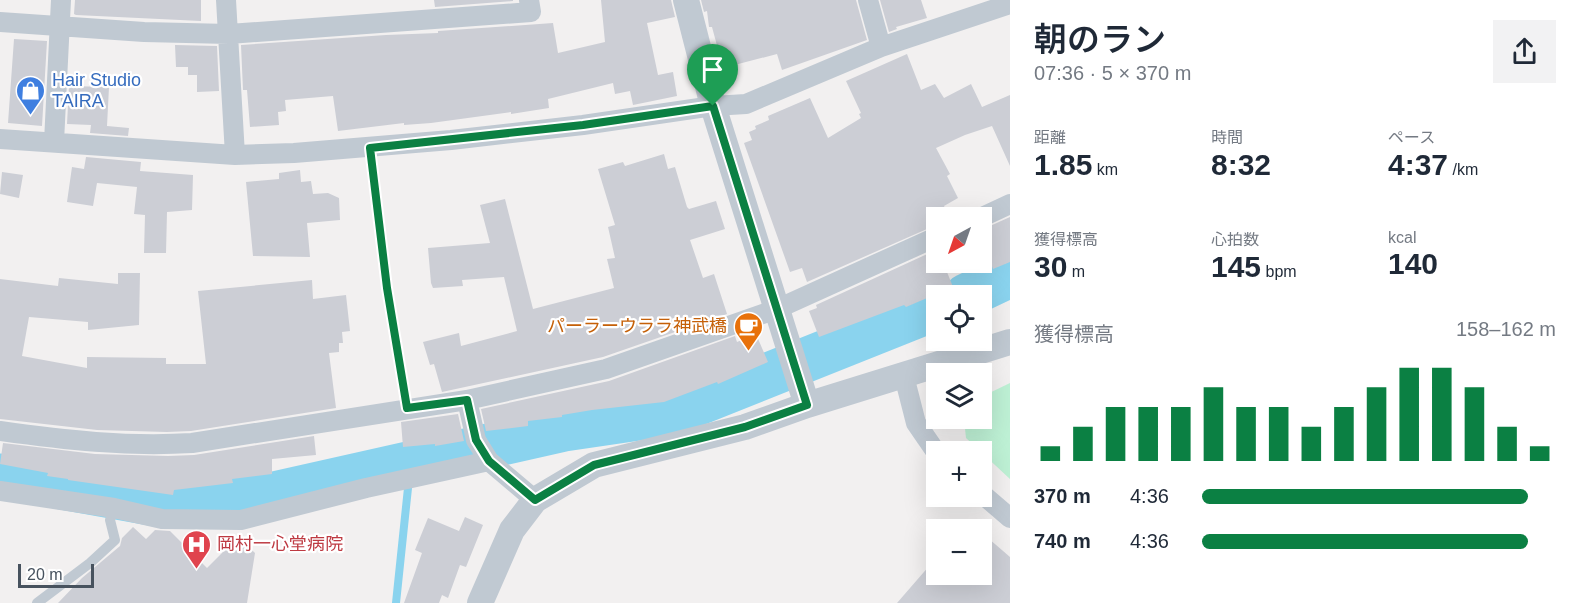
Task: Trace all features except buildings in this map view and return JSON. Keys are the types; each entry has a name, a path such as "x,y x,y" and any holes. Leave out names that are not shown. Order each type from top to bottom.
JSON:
{"street":[{"path":"54,142 61,0"},
{"path":"226,0 235,155"},
{"path":"0,21 144,32 229,34 531,12 529,0"},
{"path":"686,0 713,106 804,396"},
{"path":"868,0 881,47"},
{"path":"0,139 235,155 294,153 370,148 583,125 713,106 746,104 881,47 1010,4"},
{"path":"992,212 1010,204"},
{"path":"0,431 72,441 157,446 192,443 467,400 606,369 777,309 926,242"},
{"path":"480,603 512,530 535,500 594,465 736,430 804,396 904,376 1010,342"},
{"path":"904,376 916,423 928,441"},
{"path":"467,400 483,452 535,500"},
{"path":"0,491 114,508 162,519 240,520 366,488 483,452"},
{"path":"992,502 1010,518"}],"lane":[{"path":"370,148 387,288 407,408"},
{"path":"37,603 90,563 115,540 110,520 114,508"}],"green space":[{"path":"1010,383 1010,479 992,462 992,441 969,441 966,438 965,429 992,429 992,392"}],"waterway":[{"path":"989,285 1010,275"},
{"path":"0,476 162,505 261,497 564,429 673,413 926,312"},
{"path":"406,464 407,472"},
{"path":"396,603 408,488"}],"place":[{"name":"Hair Studio TAIRA","path":"31,116"},
{"name":"パーラーウララ神武橋","path":"748,352"},
{"name":"岡村一心堂病院","path":"196,570"}],"route":[{"path":"713,106 807,405 745,427 699,440 594,465 535,500 489,461 476,440 467,400 407,408 387,288 370,148 583,125 713,106"}]}
